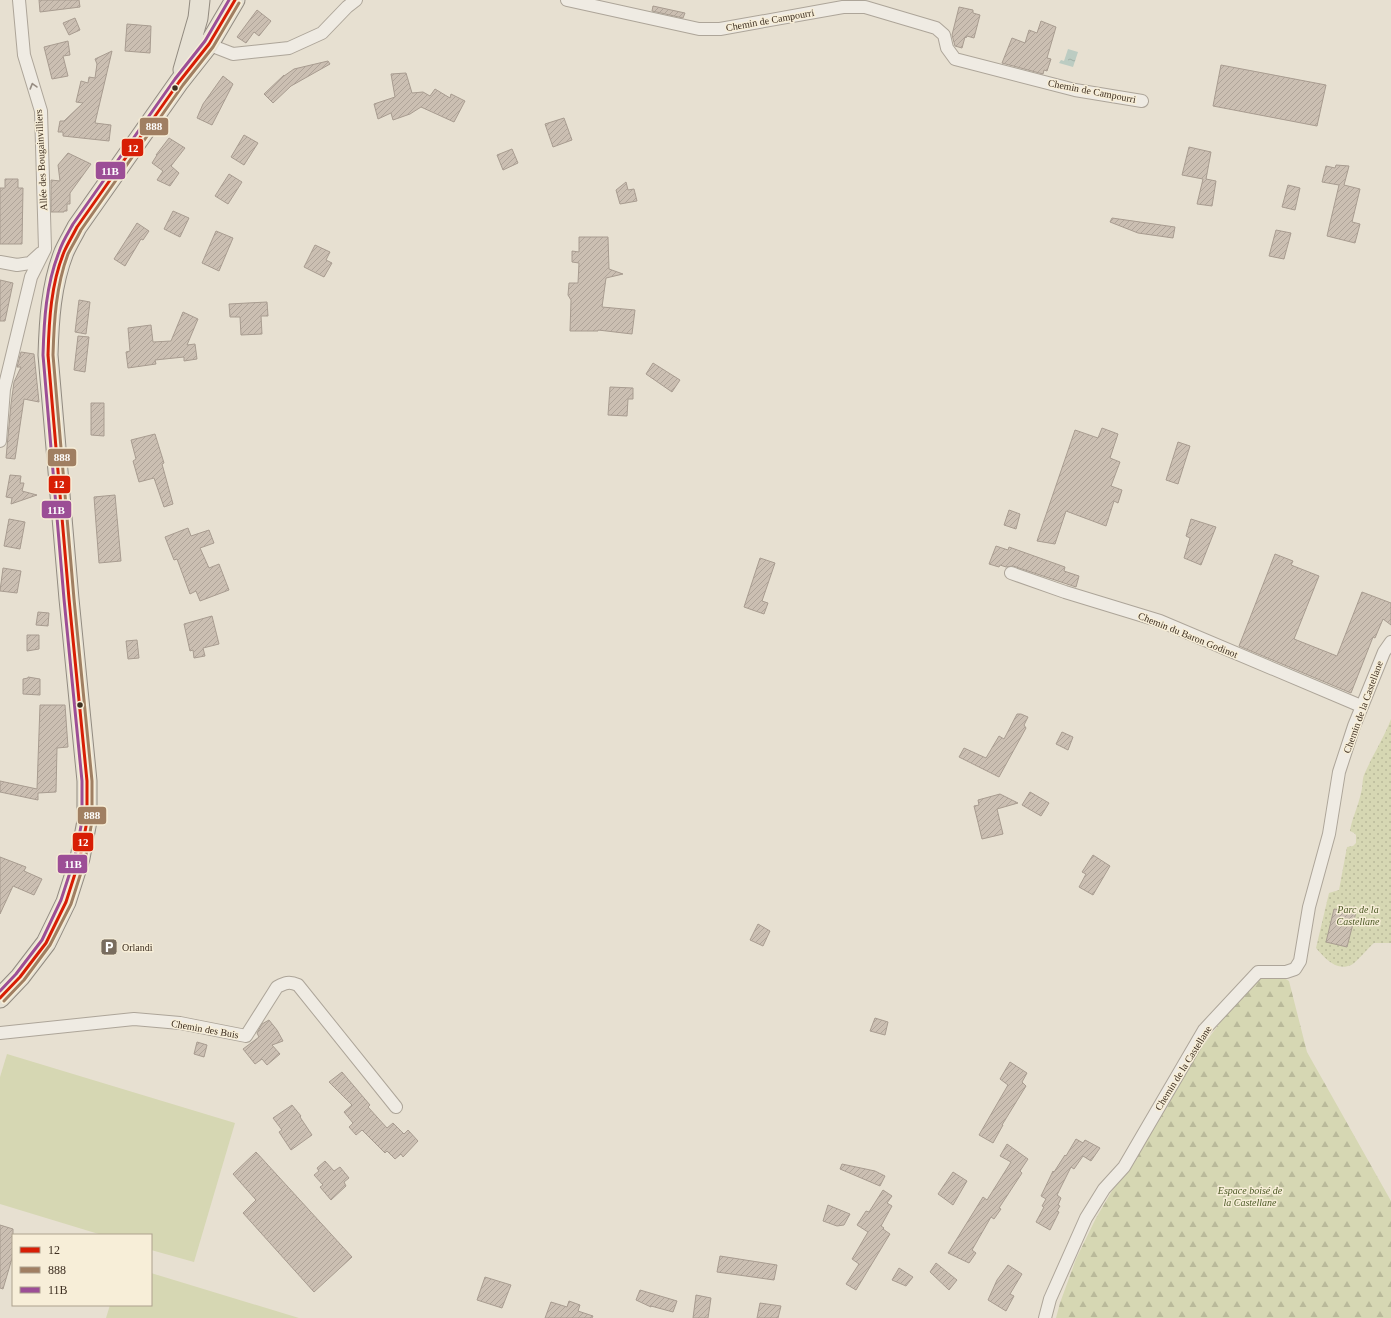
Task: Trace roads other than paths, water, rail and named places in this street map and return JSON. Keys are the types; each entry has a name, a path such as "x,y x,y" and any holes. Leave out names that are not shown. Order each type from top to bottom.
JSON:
{"main road":[{"path":"200,0 198,18 201,40"},
{"path":"224,0 230,0"},
{"path":"0,998 20,977 46,943 66,902 80,858 87,821 87,781 69,598 48,356 50,317 55,284 64,252 77,227 180,82 201,40 234,0"}],"street":[{"name":"Allée des Bougainvilliers","path":"20,0 24,55 41,111 44,249"},
{"path":"201,40 233,54 289,48 322,33 347,7 356,0"},
{"name":"Chemin de Campourri","path":"567,0 698,29 720,29 843,7 865,7 936,28 944,35 947,48 955,59 1075,90 1142,101"},
{"path":"44,249 64,252"},
{"path":"0,262 17,265 30,263 44,249"},
{"path":"0,441 4,389 31,277 44,249"},
{"name":"Chemin du Baron Godinot","path":"1011,573 1066,592 1160,621 1361,706"},
{"name":"Chemin de la Castellane","path":"1045,1318 1050,1300 1086,1218 1104,1189 1124,1167 1204,1030 1258,972 1286,972 1295,969 1300,961 1309,907 1329,834 1340,772 1361,706 1384,652 1391,642"},
{"name":"Chemin des Buis","path":"0,1033 134,1019 180,1023 246,1036 277,987 283,983 290,982 298,985 396,1107"}],"water":[{"path":"1068,49 1078,52 1073,67 1059,63 1061,60 1064,61"}],"place":[{"name":"Orlandi","path":"109,947"}],"park label":[{"name":"Parc de la Castellane","path":"1358,914"},
{"name":"Espace boisé de la Castellane","path":"1250,1196"}]}
